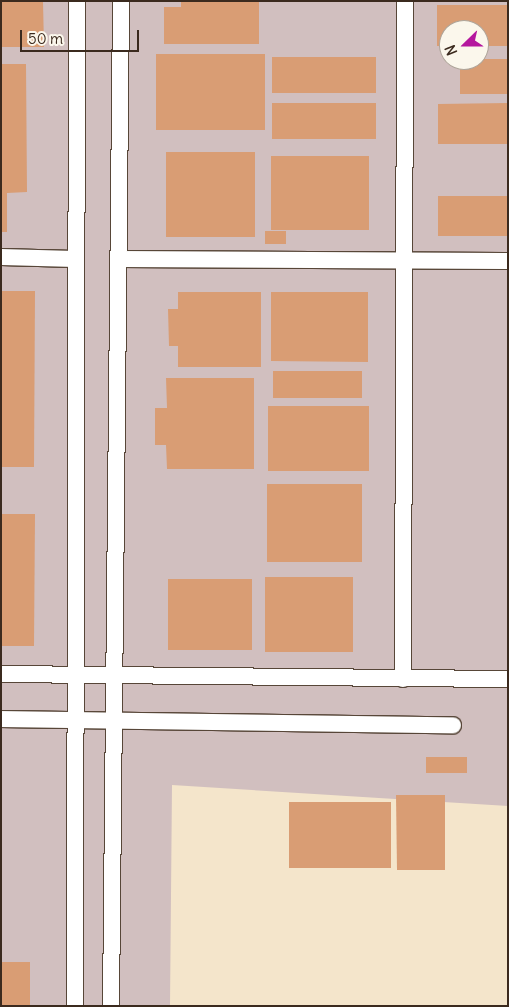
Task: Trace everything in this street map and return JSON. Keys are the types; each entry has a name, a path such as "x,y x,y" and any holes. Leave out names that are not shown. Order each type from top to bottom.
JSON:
{"street":[{"path":"75,1006 77,1"},
{"path":"111,1006 116,677 121,1"},
{"path":"403,679 406,1"},
{"path":"1,257 75,259"},
{"path":"119,259 508,261"},
{"path":"1,674 116,677 508,679"},
{"path":"1,719 76,718 453,725"}],"shaded area":[{"path":"1,1 508,1 508,806 172,785 170,1006 1,1006"}],"building":[{"path":"1,1 43,1 44,47 1,47"},
{"path":"181,1 259,1 259,44 164,44 164,7 181,7"},
{"path":"437,5 508,5 508,46 489,46 489,20 439,20 439,46 437,46"},
{"path":"156,54 265,54 265,130 156,130"},
{"path":"272,57 376,57 376,93 272,93"},
{"path":"489,59 508,59 508,94 460,94 460,70 489,70"},
{"path":"1,64 26,64 27,192 7,193 7,232 1,232"},
{"path":"272,103 376,103 376,139 272,139"},
{"path":"508,103 508,144 438,144 438,104"},
{"path":"166,152 255,152 255,237 166,237"},
{"path":"271,156 369,156 369,230 271,230"},
{"path":"438,196 508,196 508,236 438,236"},
{"path":"265,231 286,231 286,244 265,244"},
{"path":"1,291 35,291 34,467 1,467"},
{"path":"178,292 261,292 261,367 178,367 178,346 169,346 168,309 178,309"},
{"path":"271,292 368,292 368,362 271,361"},
{"path":"273,371 362,371 362,398 273,398"},
{"path":"166,378 254,378 254,469 167,469 166,445 155,445 155,408 167,408"},
{"path":"268,406 369,406 369,471 268,471"},
{"path":"267,484 362,484 362,562 267,562"},
{"path":"1,514 35,514 34,646 1,646"},
{"path":"265,577 353,577 353,652 265,652"},
{"path":"168,579 252,579 252,650 168,650"},
{"path":"426,757 467,757 467,773 426,773"},
{"path":"396,795 445,795 445,870 397,870"},
{"path":"289,802 391,802 391,868 289,868"},
{"path":"1,962 30,962 30,1006 1,1006"}]}
